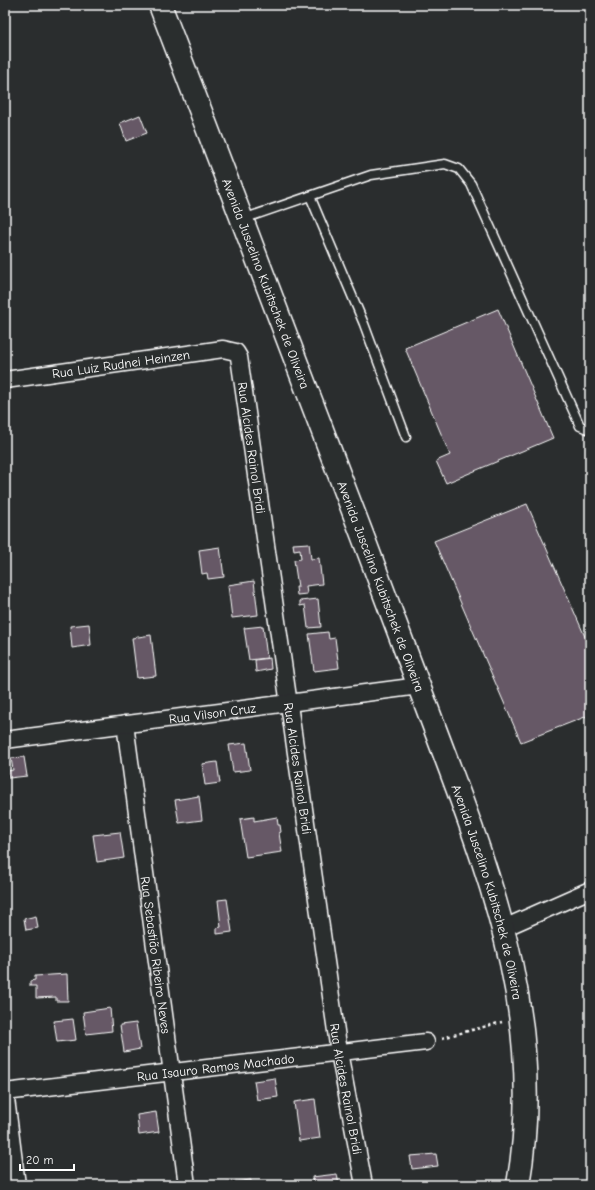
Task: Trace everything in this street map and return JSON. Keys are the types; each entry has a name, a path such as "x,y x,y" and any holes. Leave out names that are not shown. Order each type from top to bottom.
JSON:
{"main road":[{"name":"Avenida Juscelino Kubitschek de Oliveira","path":"160,5 243,220 488,872 513,965 522,1017 526,1062 525,1105 518,1185"}],"street":[{"name":"Rua Luiz Rudnei Heinzen","path":"5,380 224,349 236,352"},
{"name":"Rua Alcides Rainol Bridi","path":"236,352 242,362 288,703 339,1052 364,1185"},
{"name":"Rua Vilson Cruz","path":"5,740 419,686"},
{"name":"Rua Sebastião Ribeiro Neves","path":"124,724 187,1185"},
{"path":"504,928 590,890"},
{"name":"Rua Isauro Ramos Machado","path":"5,1092 426,1042"},
{"path":"5,1092 18,1185"}],"lane":[{"path":"243,220 371,175 445,164 459,169 471,184 580,426 590,430"},
{"path":"310,196 364,324 406,437"}],"path":[{"path":"426,1042 522,1017"}],"building":[{"path":"140,115 147,133 126,141 120,123"},
{"path":"498,309 553,438 446,483 436,461 450,455 405,348"},
{"path":"527,504 590,648 590,715 521,742 434,541"},
{"path":"309,543 311,559 319,558 322,584 306,586 307,594 297,595 296,587 298,587 294,560 301,559 300,549 294,550 293,544"},
{"path":"220,547 224,577 208,579 207,573 202,574 199,550"},
{"path":"254,581 258,615 232,618 228,585"},
{"path":"318,599 321,627 308,628 305,605 300,606 300,601"},
{"path":"89,624 91,645 72,648 70,626"},
{"path":"263,626 267,658 249,660 244,628"},
{"path":"328,632 329,639 335,638 339,668 314,671 309,634"},
{"path":"151,635 156,676 137,678 132,638"},
{"path":"270,658 271,669 256,672 255,660"},
{"path":"246,743 250,770 233,772 229,745"},
{"path":"24,757 27,776 9,778 8,771 13,770 11,758"},
{"path":"217,762 220,783 205,785 202,764"},
{"path":"199,796 202,820 179,823 175,800"},
{"path":"254,817 254,821 277,817 281,832 279,833 282,852 246,857 240,819"},
{"path":"120,832 124,858 97,862 93,835"},
{"path":"227,899 232,932 217,934 217,928 221,927 218,900"},
{"path":"36,916 38,928 26,930 24,919"},
{"path":"67,974 68,1001 56,1001 56,997 36,998 36,986 30,986 30,981 35,980 35,976"},
{"path":"110,1008 112,1031 86,1034 83,1012"},
{"path":"73,1019 76,1040 57,1042 54,1021"},
{"path":"136,1023 140,1049 124,1052 120,1025"},
{"path":"275,1078 278,1097 257,1100 254,1081"},
{"path":"315,1099 320,1138 299,1141 294,1102"},
{"path":"156,1112 159,1132 139,1135 137,1115"},
{"path":"436,1154 438,1166 412,1169 410,1156"},
{"path":"337,1174 339,1185 313,1185 312,1177"},
{"path":"251,1180 251,1185 226,1185 225,1183"}]}
